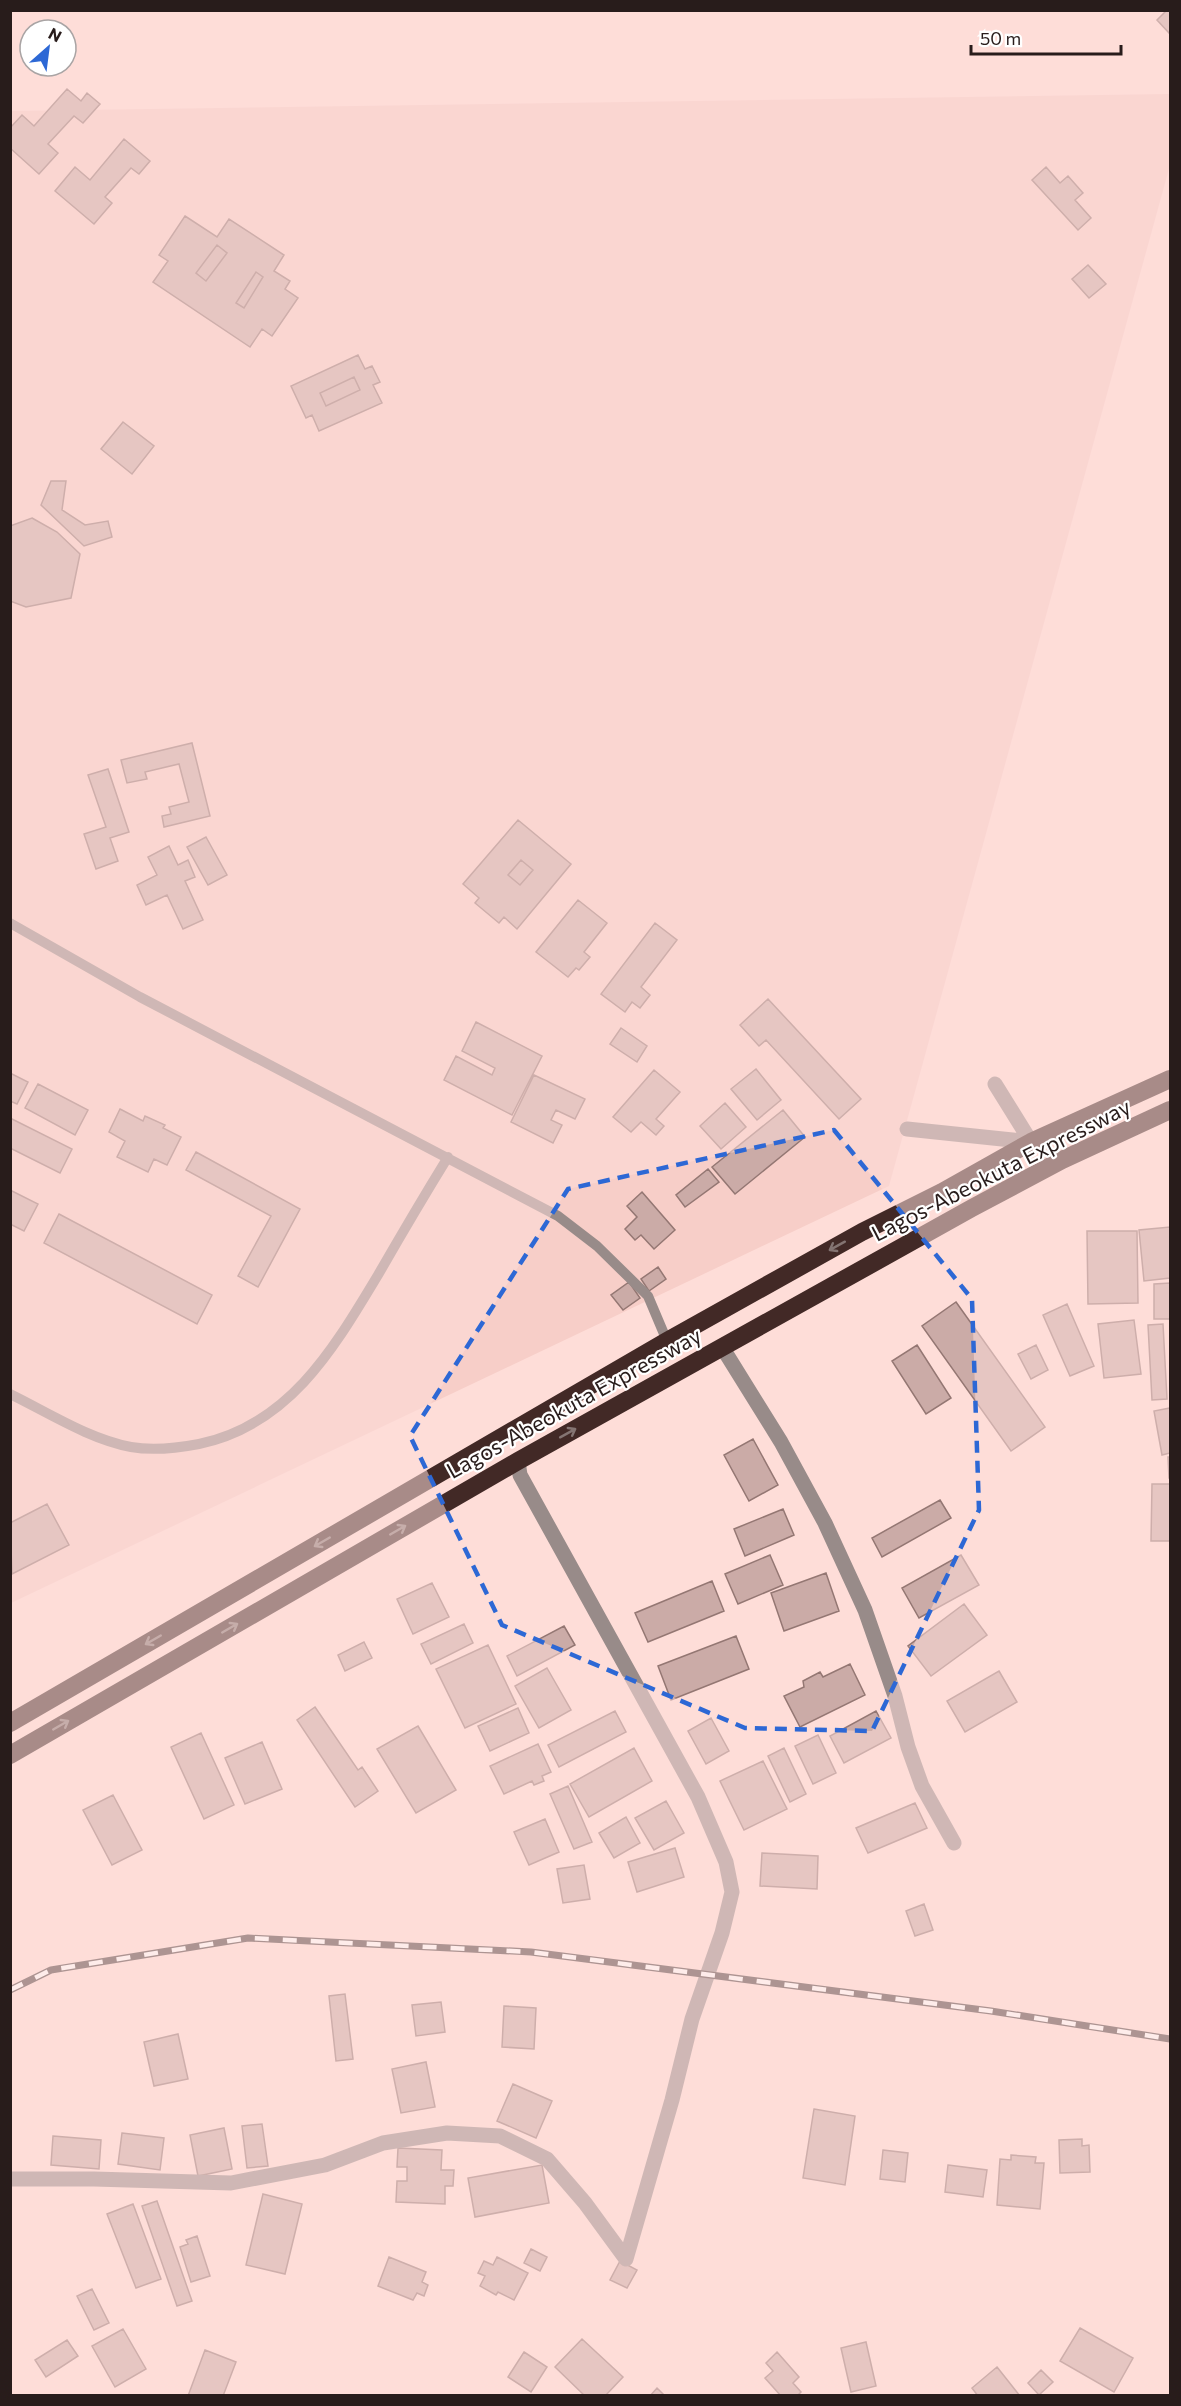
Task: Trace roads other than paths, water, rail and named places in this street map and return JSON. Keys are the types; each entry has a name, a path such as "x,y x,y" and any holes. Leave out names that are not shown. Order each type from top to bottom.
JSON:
{"highway":[{"name":"Lagos-Abeokuta Expressway","path":"10,1723 667,1341 862,1232 942,1192 1031,1142 1170,1079"},
{"name":"Lagos-Abeokuta Expressway","path":"10,1755 518,1461 723,1347 1062,1160 1170,1110"}],"street":[{"path":"995,1084 1031,1142"},
{"path":"907,1129 1031,1142"},
{"path":"723,1347 781,1442 825,1523 865,1610 895,1696 908,1747 922,1786 954,1843"},
{"path":"10,2179 231,2183 325,2165 382,2143 447,2133 501,2136 547,2159 585,2203 626,2259 672,2100 692,2019 722,1933 732,1892 726,1862 698,1797 520,1475 518,1461"}],"lane":[{"path":"10,923 140,997 558,1216 597,1246 648,1296 667,1341"},
{"path":"10,1394 96,1436 132,1447 180,1448 220,1440 263,1419 303,1385 339,1340 448,1157"}],"railway":[{"path":"10,1990 51,1970 248,1938 531,1952 991,2011 1170,2039"}]}
